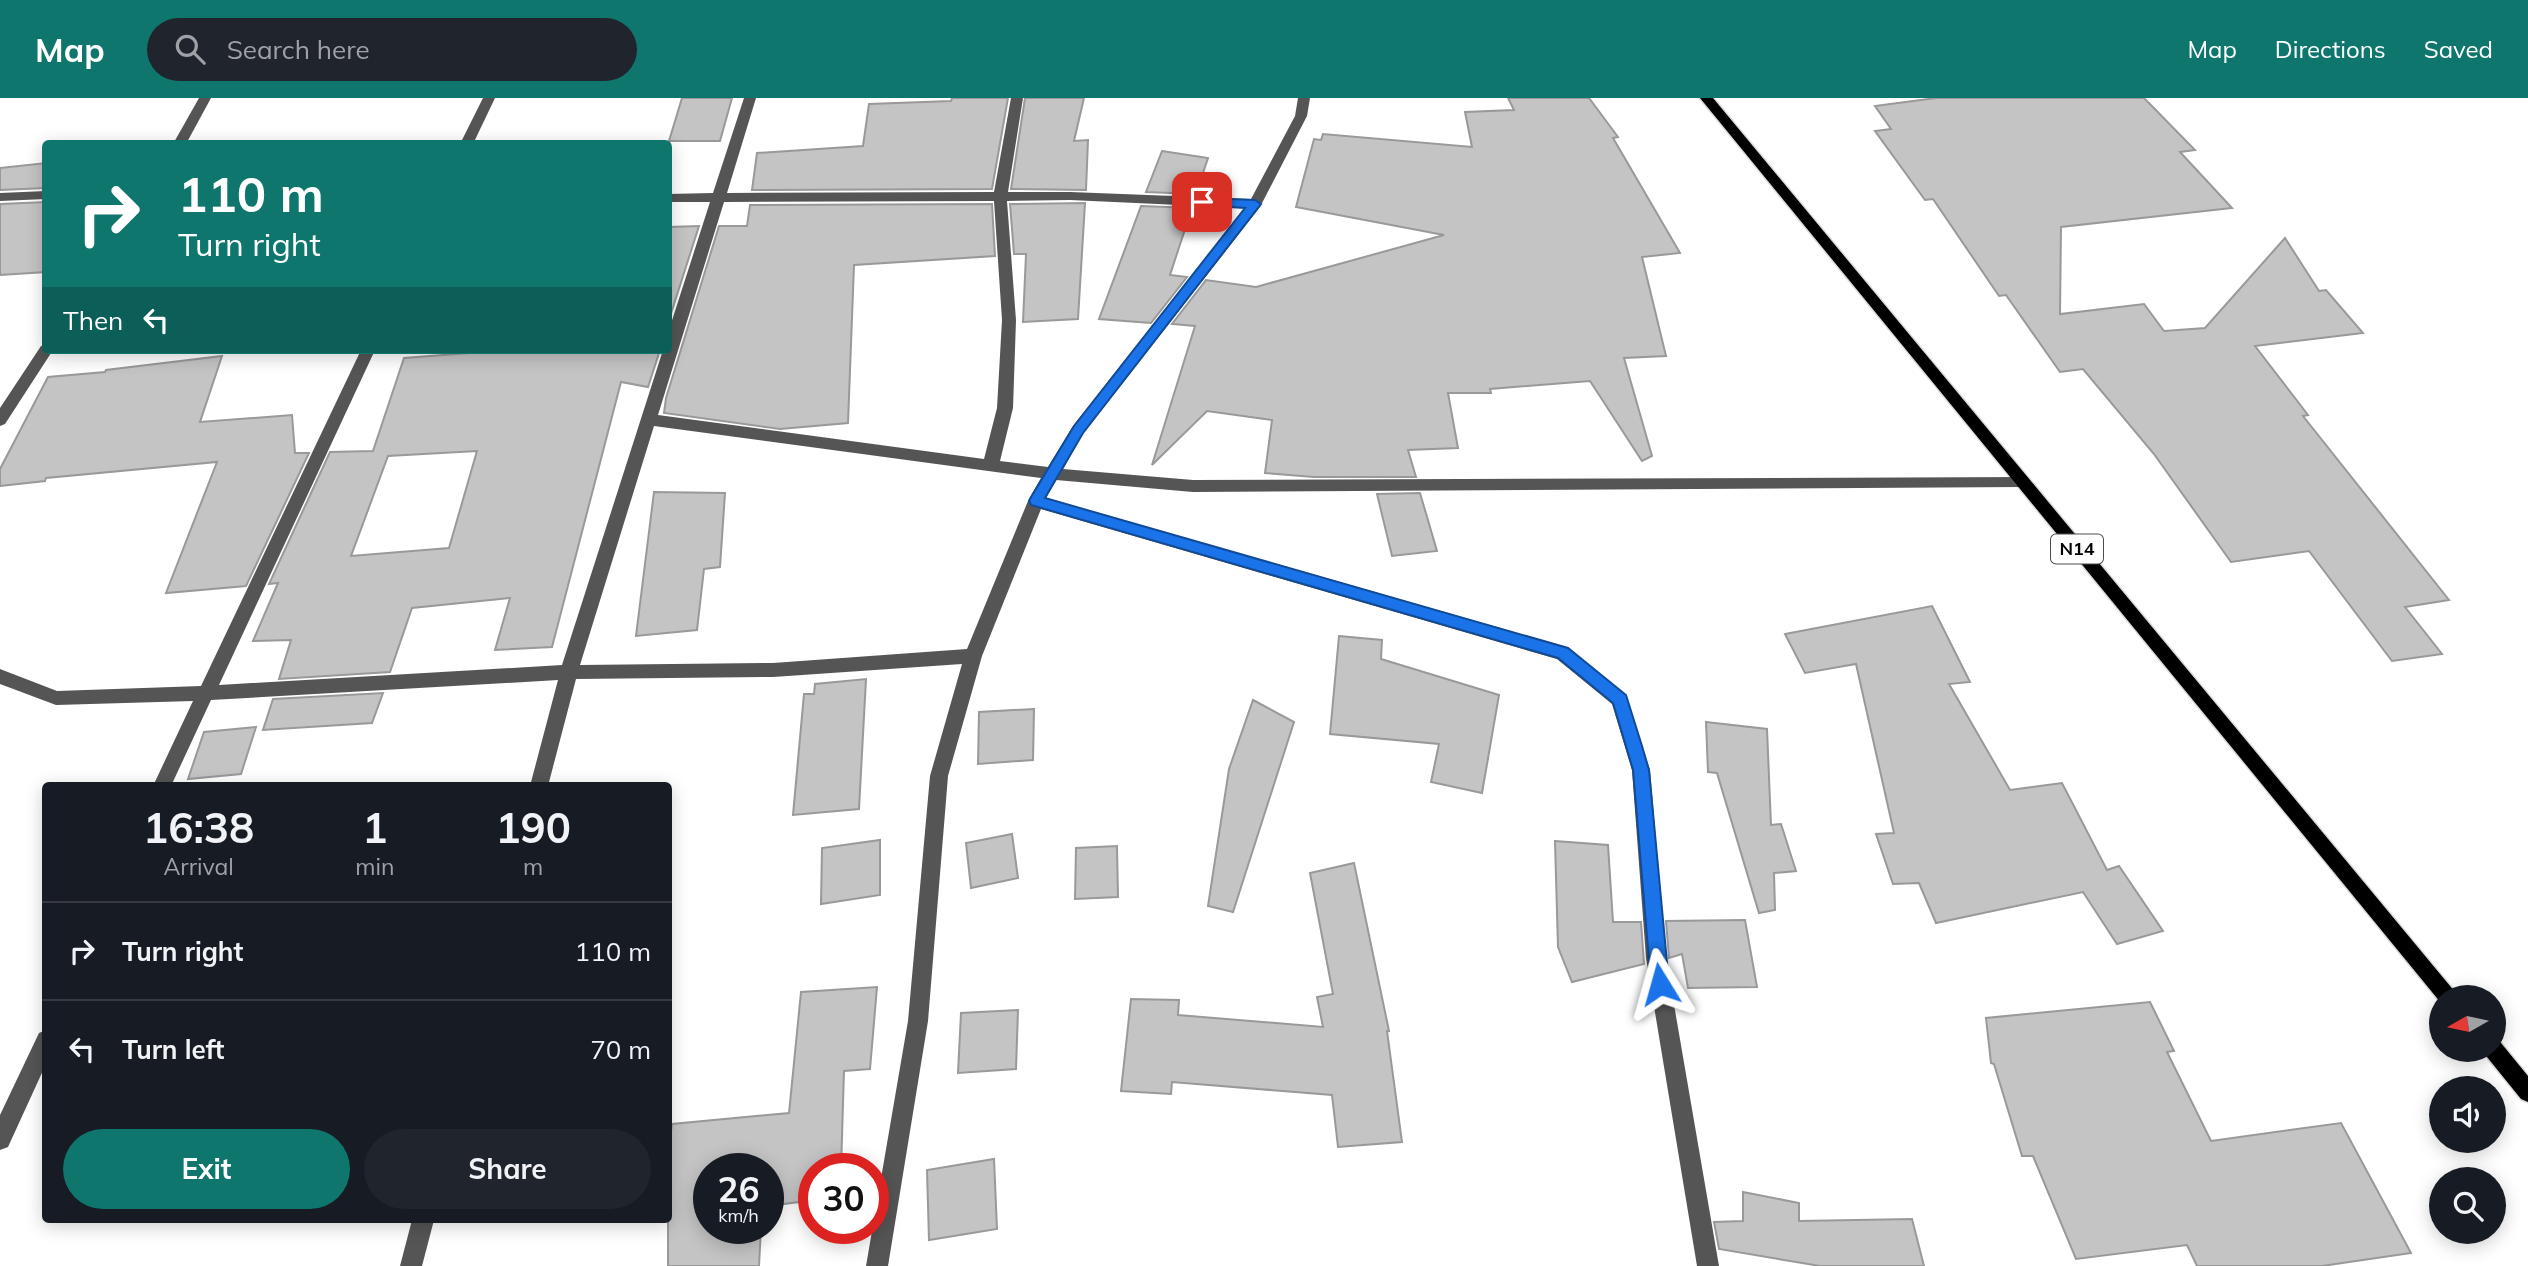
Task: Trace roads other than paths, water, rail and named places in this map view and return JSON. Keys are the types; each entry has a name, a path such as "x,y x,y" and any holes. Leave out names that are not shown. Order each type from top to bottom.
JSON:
{"main road":[{"name":"N14","path":"1706,98 2439,985"},
{"path":"2504,1062 2528,1092"}],"street":[{"path":"180,140 205,98"},
{"path":"468,140 489,98"},
{"path":"672,347 750,98"},
{"path":"990,464 1005,408 1009,320 1000,197 1017,98"},
{"path":"877,1266 918,1021 939,776 973,656 1036,501 1079,430 1255,204 1301,116 1304,98"},
{"path":"0,197 42,195"},
{"path":"672,198 1070,197 1255,204"},
{"path":"0,420 43,354"},
{"path":"164,782 366,354"},
{"path":"540,782 569,672 670,354"},
{"path":"649,420 1053,474 1193,486 2021,481"},
{"path":"1036,501 1563,653 1620,700 1641,770 1656,958 1708,1266"},
{"path":"0,676 56,698 205,693 569,672 773,670 973,656"},
{"path":"0,1139 42,1049"},
{"path":"411,1266 422,1223"}]}
